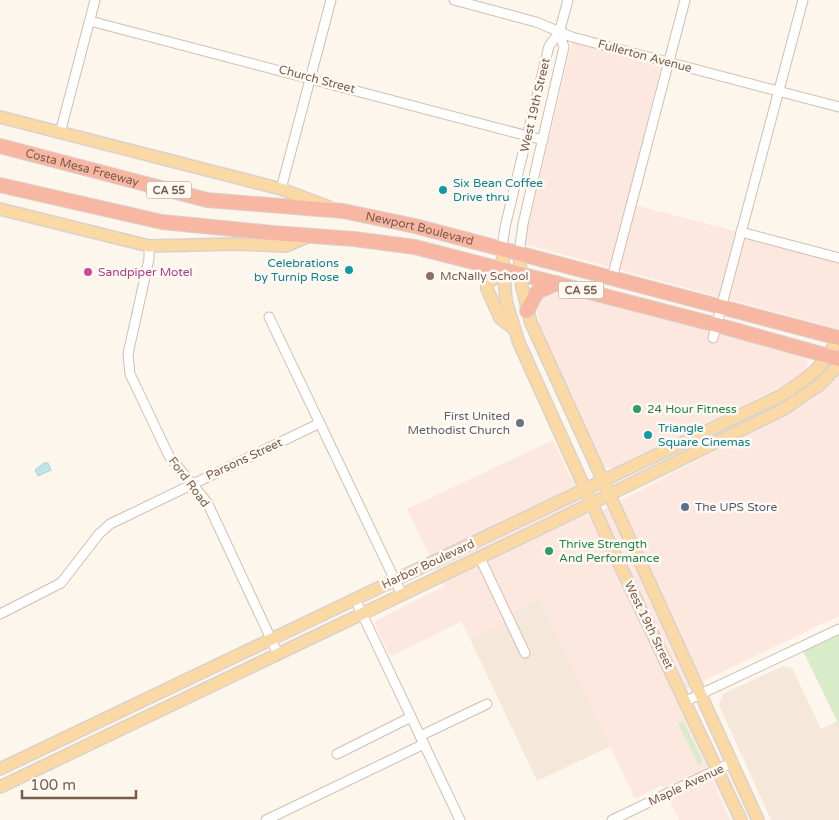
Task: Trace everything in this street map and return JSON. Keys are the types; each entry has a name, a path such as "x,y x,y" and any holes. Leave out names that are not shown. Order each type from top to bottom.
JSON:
{"highway":[{"name":"Costa Mesa Freeway","path":"0,146 207,200 343,212"},
{"name":"CA 55","path":"0,185 162,222 309,236"},
{"name":"Newport Boulevard","path":"343,212 415,226 502,248 838,338"},
{"name":"Newport Boulevard","path":"309,236 354,239 415,247 503,271 557,283 715,331 836,360"},
{"path":"527,311 537,292 557,283"}],"main road":[{"name":"Newport Boulevard","path":"0,117 281,190 343,212"},
{"name":"Newport Boulevard","path":"0,209 149,246 236,244 286,246 309,236"},
{"name":"West 19th Street","path":"502,248 506,300 514,329 592,504 741,820"},
{"name":"West 19th Street","path":"519,253 520,275 527,311 758,820"},
{"path":"503,271 487,284 487,288 500,318 514,329"},
{"name":"Harbor Boulevard","path":"0,787 611,495 784,409 808,394 836,360 838,338"},
{"name":"Harbor Boulevard","path":"0,769 780,396 836,360"}],"street":[{"path":"60,133 95,0"},
{"path":"281,190 331,0"},
{"name":"Fullerton Avenue","path":"454,0 536,22 559,33 839,107"},
{"path":"559,33 568,0"},
{"path":"612,278 685,0"},
{"path":"715,331 803,0"},
{"name":"Church Street","path":"90,22 311,78 543,140"},
{"name":"West 19th Street","path":"502,248 505,227 549,46 559,33"},
{"name":"West 19th Street","path":"519,253 523,224 564,47 559,33"},
{"path":"741,232 839,258"},
{"name":"Ford Road","path":"149,246 149,259 127,362 130,374 169,456 207,502 278,654"},
{"path":"269,317 402,595"},
{"name":"Parsons Street","path":"0,614 61,583 99,534 110,524 320,423"},
{"path":"480,558 526,653"},
{"path":"355,599 460,820"},
{"path":"686,701 839,629"},
{"path":"266,820 422,740 487,704"},
{"path":"337,754 411,717"},
{"name":"Maple Avenue","path":"612,820 733,762"}],"shaded area":[{"path":"572,42 661,67 627,203 839,258 839,329 524,244"},
{"path":"548,290 799,350 805,356 808,365 805,372 794,380 617,468 609,468 603,465 540,331 536,302"},
{"path":"839,375 839,616 676,694 730,820 679,820 662,785 635,799 540,599 509,613 512,619 470,639 461,622 394,655 389,654 374,622 444,586 407,509 553,440 589,517 811,401"},
{"path":"540,599 611,746 537,781 470,639 511,619 509,613"},
{"path":"783,666 792,668 821,729 838,721 839,723 839,820 771,820 719,705 723,694"}],"green space":[{"path":"839,634 839,725 803,651"},
{"path":"683,721 702,759 700,767 678,724"}],"water":[{"path":"44,463 48,463 51,470 38,476 35,470"}],"place":[{"name":"Six Bean Coffee Drive thru","path":"443,190"},
{"name":"Celebrations by Turnip Rose","path":"349,270"},
{"name":"Sandpiper Motel","path":"88,272"},
{"name":"McNally School","path":"430,276"},
{"name":"24 Hour Fitness","path":"637,409"},
{"name":"First United Methodist Church","path":"520,423"},
{"name":"Triangle Square Cinemas","path":"648,435"},
{"name":"The UPS Store","path":"685,507"},
{"name":"Thrive Strength And Performance","path":"549,551"}]}
